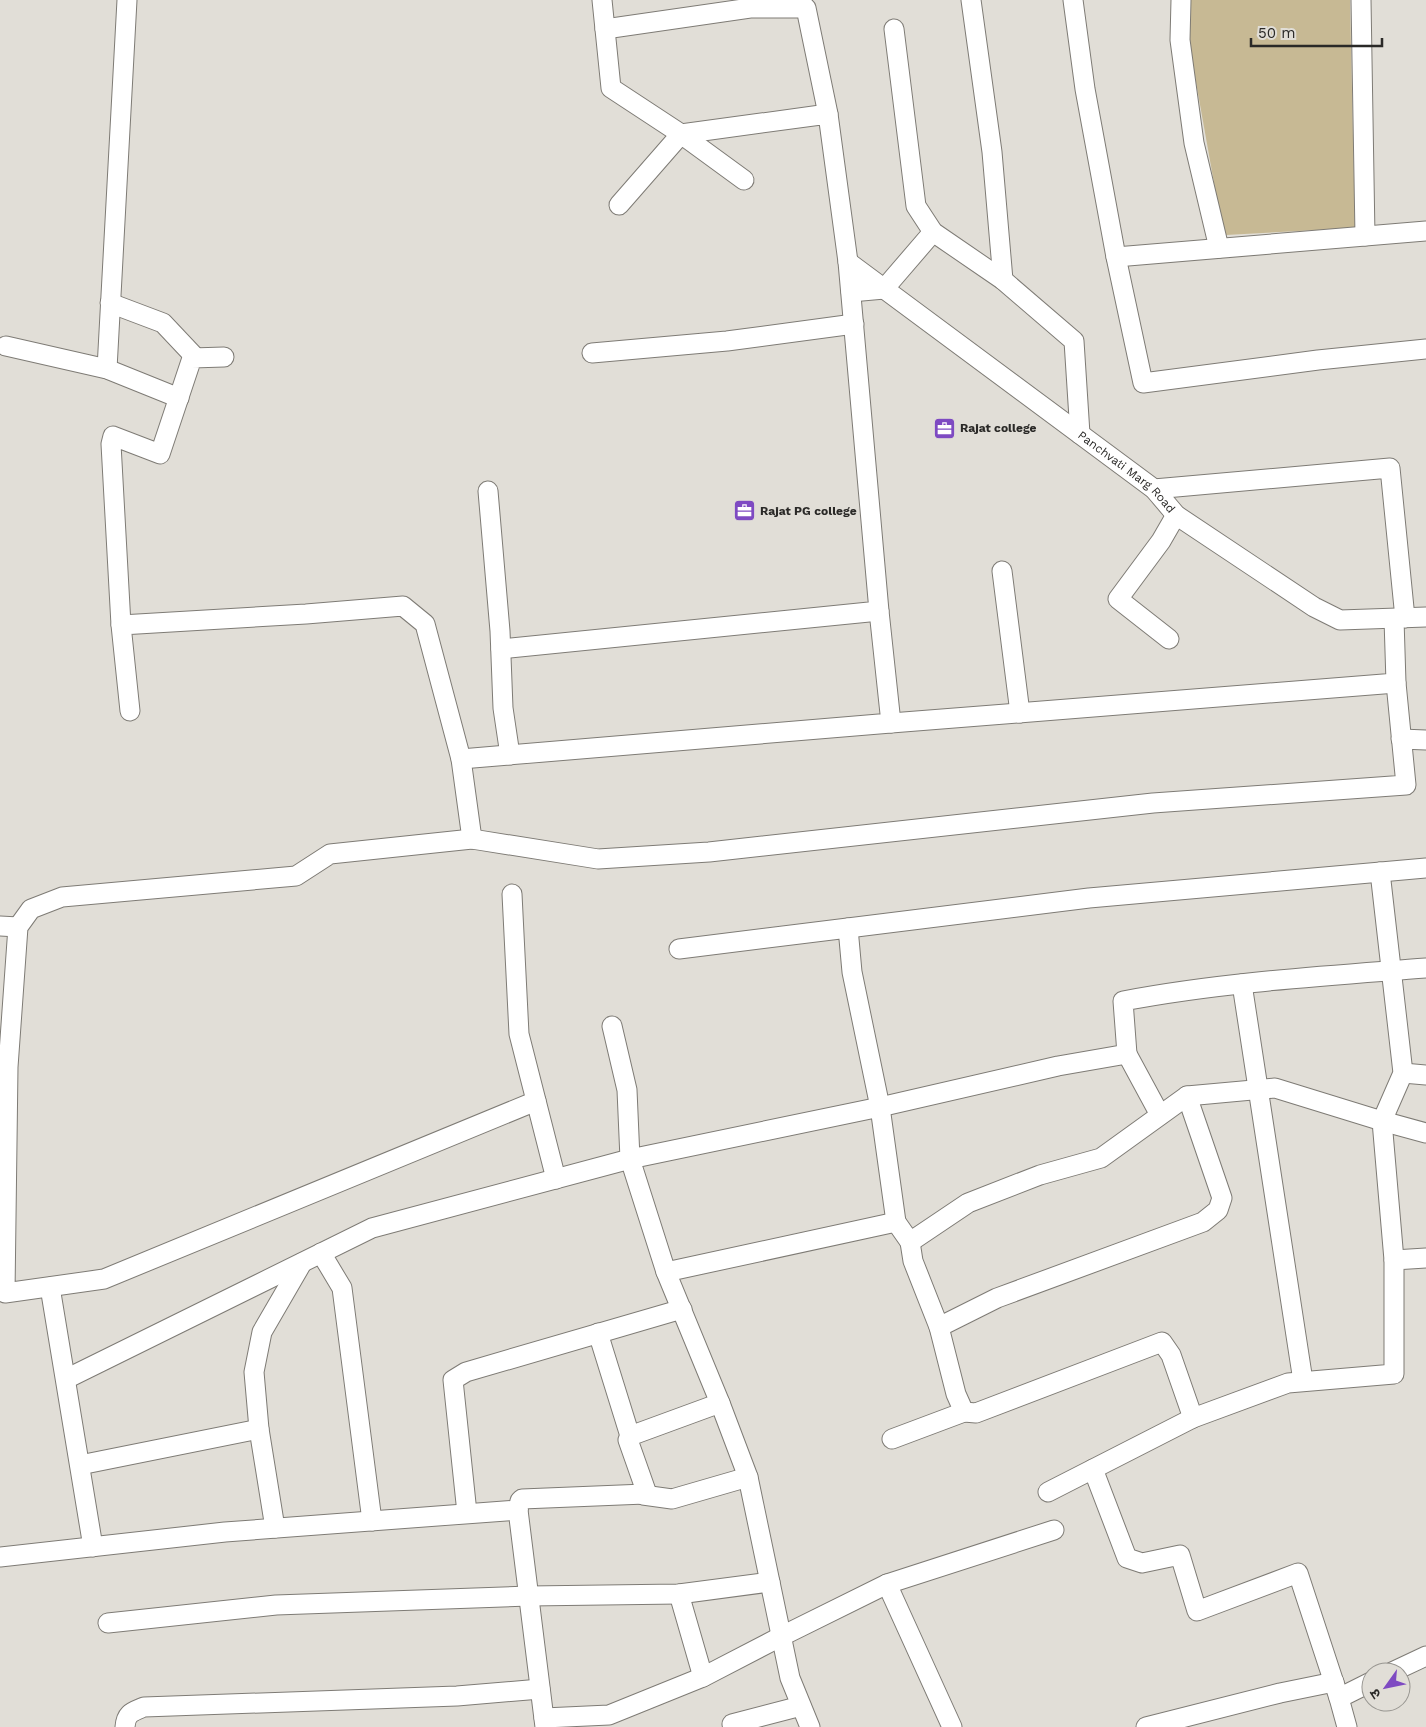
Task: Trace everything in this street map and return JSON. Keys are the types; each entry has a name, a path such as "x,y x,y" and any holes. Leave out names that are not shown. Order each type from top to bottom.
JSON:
{"street":[{"path":"107,369 127,0"},
{"path":"602,0 611,88 681,134 744,180"},
{"path":"971,0 992,152 1003,280"},
{"path":"1073,0 1085,89 1116,257 1143,383 1318,360 1426,349"},
{"path":"1181,0 1180,40 1194,143 1218,248"},
{"path":"1361,0 1365,236"},
{"path":"605,29 750,8 806,8 828,114 848,262 879,611 892,723"},
{"path":"894,28 916,206 933,232 1003,280 1074,341 1080,434"},
{"path":"619,205 681,134 828,114"},
{"path":"1116,257 1426,231"},
{"path":"851,292 884,289 933,232"},
{"name":"Panchvati Marg Road","path":"848,262 1154,489 1176,515 1314,608 1340,620 1426,617"},
{"path":"110,303 163,323 196,358"},
{"path":"592,353 727,341 854,324"},
{"path":"6,346 107,369 179,398"},
{"path":"130,711 121,625 111,444 113,436 160,454 192,358 224,357"},
{"path":"536,1101 104,1279 5,1293 3,1236 4,1085 9,927 31,909 62,897 296,876 330,854 472,838 598,858 708,852 1153,803 1406,785 1396,683 1399,618 1390,468 1154,489"},
{"path":"488,491 501,649 503,708 510,755"},
{"path":"1169,639 1118,599 1161,540 1176,515"},
{"path":"1002,571 1020,713"},
{"path":"121,625 403,606 425,624 461,759 472,838"},
{"path":"501,649 879,611"},
{"path":"461,759 1396,683"},
{"path":"1401,739 1426,740"},
{"path":"679,949 1089,898 1426,868"},
{"path":"1048,1492 1193,1418 1288,1382 1394,1374 1394,1260 1382,1121 1403,1073 1380,872"},
{"path":"512,894 519,1034 556,1179"},
{"path":"848,928 852,972 880,1107 896,1222 910,1242 913,1261 940,1328 956,1394 964,1412"},
{"path":"1160,1115 1127,1054 1123,1001 1160,994 1303,977 1426,968"},
{"path":"1242,984 1303,1381"},
{"path":"612,1026 627,1090 630,1159 666,1272 748,1477 790,1678 810,1727"},
{"path":"66,1379 372,1228 630,1159 880,1107 1058,1066 1127,1054"},
{"path":"1403,1073 1426,1075"},
{"path":"910,1242 968,1203 1040,1174 1100,1158 1187,1096 1275,1088 1426,1133"},
{"path":"940,1328 997,1298 1203,1222 1218,1210 1222,1198 1187,1096"},
{"path":"666,1272 896,1222"},
{"path":"321,1253 342,1288 372,1521"},
{"path":"1394,1260 1426,1258"},
{"path":"275,1528 259,1429 254,1372 262,1332 302,1263"},
{"path":"50,1287 93,1547"},
{"path":"466,1513 453,1380 466,1372 682,1309"},
{"path":"598,1333 630,1436 628,1440 646,1491 643,1494"},
{"path":"892,1439 964,1412 976,1413 1162,1342 1171,1355 1193,1418"},
{"path":"630,1436 720,1403"},
{"path":"80,1465 259,1429"},
{"path":"1093,1469 1127,1558 1142,1563 1180,1555 1197,1611 1298,1573 1347,1727"},
{"path":"748,1477 672,1499 643,1494 522,1499 520,1501 518,1510 545,1723 609,1715 703,1677 888,1584 1054,1530"},
{"path":"0,1557 275,1528 518,1510"},
{"path":"108,1623 276,1604 529,1596 679,1594 770,1582"},
{"path":"888,1584 952,1727"},
{"path":"679,1594 703,1677"},
{"path":"1411,1663 1426,1656"},
{"path":"1146,1727 1280,1693 1336,1690 1361,1684"},
{"path":"125,1727 126,1719 131,1712 144,1707 457,1696 540,1689"},
{"path":"732,1724 801,1706"}],"shaded area":[{"path":"1188,0 1350,0 1355,228 1226,235 1216,194 1187,32"}],"place":[{"name":"Rajat college","path":"944,428"},
{"name":"Rajat PG college","path":"744,511"}]}
